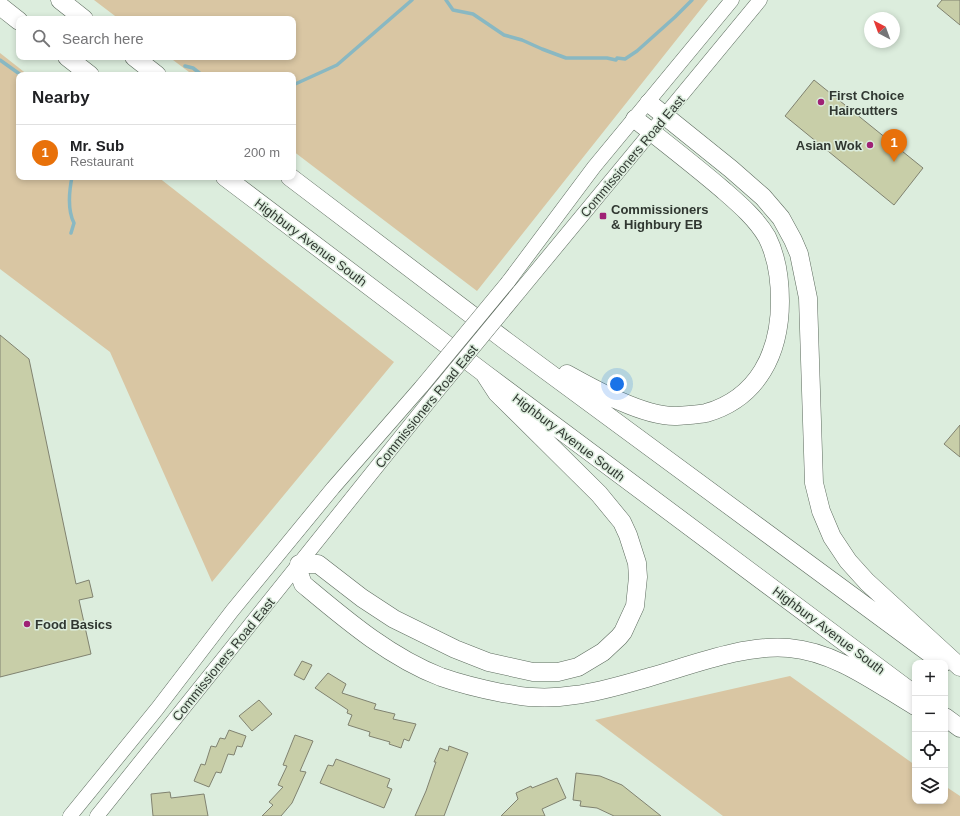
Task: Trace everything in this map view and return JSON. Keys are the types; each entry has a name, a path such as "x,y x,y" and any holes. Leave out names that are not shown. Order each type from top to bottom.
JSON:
{"highway":[{"path":"60,0 80,16"},
{"path":"0,6 16,19"},
{"path":"71,60 86,72"},
{"path":"138,60 153,72"},
{"path":"648,103 749,183 772,207 788,229 799,254 808,298 814,483 821,511 832,537 848,561 867,582 960,667"},
{"path":"506,341 586,385 619,401 653,412 674,416 704,413 719,408 747,391 759,376 776,342 779,326 780,289 776,260 767,238 759,225 741,205 635,119"},
{"name":"Highbury Avenue South","path":"229,180 484,373 912,692"},
{"path":"294,180 506,341 939,660"},
{"path":"484,373 497,393 600,494 622,522 637,563 638,577 635,606 630,619 619,638 603,652 578,667 558,672 533,672 488,662 455,649 394,619 362,598 318,564 299,564 300,576 303,584 349,622 378,643 407,661 441,677 482,689 531,697 574,695 616,687 741,651 769,647 791,648 825,656 845,664 912,704"},
{"path":"948,667 960,675"},
{"path":"948,719 960,728"},
{"path":"948,726 960,733"}],"main road":[{"name":"Commissioners Road East","path":"70,816 157,709 232,611 282,550 333,488 422,386 508,282 594,167 732,0"},
{"name":"Commissioners Road East","path":"97,816 436,394 760,0"},
{"path":"282,550 299,564"}],"shaded area":[{"path":"94,0 708,0 477,291 296,153 296,72 189,72 173,60 296,60 296,16 115,16"},
{"path":"0,53 24,72 16,72 16,180 162,180 394,362 212,582 110,352 0,269"},
{"path":"790,676 912,763 912,804 948,804 948,788 960,796 960,816 723,816 595,720"}],"building":[{"path":"942,0 960,0 960,25 937,6"},
{"path":"814,80 923,168 894,205 785,116"},
{"path":"0,335 29,359 76,584 89,580 93,597 79,600 91,654 0,677"},
{"path":"960,425 960,457 944,444"},
{"path":"302,661 312,665 304,680 294,675"},
{"path":"328,673 346,684 342,693 376,704 374,709 395,714 393,719 416,724 409,741 404,739 401,748 389,744 390,742 369,736 370,732 348,725 352,715 347,713 348,710 315,688"},
{"path":"259,700 272,714 252,731 239,716"},
{"path":"229,730 246,736 242,747 237,746 234,755 228,754 221,773 216,772 209,787 194,781 201,764 205,765 211,746 216,747 220,738 225,739"},
{"path":"295,735 313,741 300,771 306,772 292,803 281,816 262,816 273,805 269,802 283,787 278,785 287,766 283,765"},
{"path":"449,746 468,753 444,816 415,816 426,791 436,762 434,762 440,748 448,751"},
{"path":"336,759 390,779 387,787 392,789 384,808 320,783 328,765 333,766"},
{"path":"576,773 600,776 622,785 661,816 614,816 597,808 580,806 581,801 573,800"},
{"path":"557,778 566,798 542,809 545,816 501,816 518,799 516,793 531,786 532,788"},
{"path":"170,792 171,798 204,794 208,816 153,816 151,794"}],"waterway":[{"path":"296,84 337,65 412,0"},
{"path":"446,0 453,10 473,14 504,35 522,40 566,58 607,58 616,60 617,58 625,59 637,51 692,0"},
{"path":"0,60 17,72"},
{"path":"185,66 193,68 198,72"},
{"path":"71,180 69,194 70,212 74,223 71,233"}],"place":[{"name":"First Choice Haircutters","path":"821,102"},
{"name":"Asian Wok","path":"870,145"},
{"name":"Mr. Sub","path":"894,162"},
{"name":"Commissioners & Highbury EB","path":"603,216"},
{"name":"Food Basics","path":"27,624"}]}
